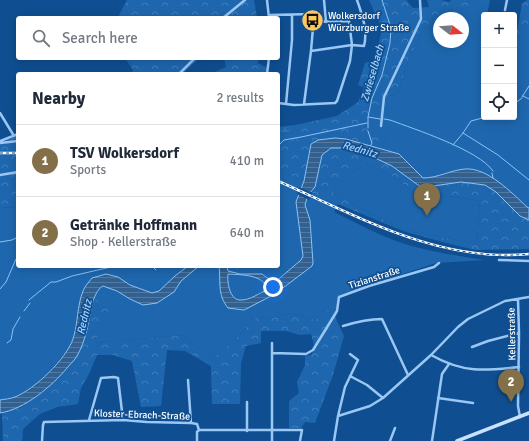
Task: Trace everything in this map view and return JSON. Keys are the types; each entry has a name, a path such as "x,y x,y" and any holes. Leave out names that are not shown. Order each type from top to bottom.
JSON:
{"main road":[{"path":"457,441 529,414"}],"street":[{"path":"225,16 245,0"},
{"path":"267,0 269,16 313,14 311,51 304,104"},
{"path":"324,0 326,22"},
{"path":"311,51 352,45 364,46 364,24 357,0"},
{"path":"381,126 384,97 421,19 420,0"},
{"path":"505,10 508,0"},
{"path":"286,104 291,52 292,15"},
{"path":"280,103 294,105 335,103 337,101 350,61 352,45 349,21 313,22"},
{"path":"181,72 193,60"},
{"path":"267,72 269,60"},
{"path":"0,113 14,136 0,142"},
{"path":"0,142 16,142"},
{"path":"0,175 16,172"},
{"path":"499,260 529,261"},
{"name":"Tizianstraße","path":"273,353 306,354 313,350 337,311 339,297 369,286 434,267 439,263"},
{"path":"338,416 370,406 383,398 468,319 505,301 529,297"},
{"name":"Kellerstraße","path":"518,299 518,406 520,417"},
{"path":"343,326 359,321 382,320 408,375"},
{"path":"472,347 488,340 519,333"},
{"path":"272,343 272,441"},
{"path":"334,441 345,387 358,360 350,354"},
{"path":"431,355 448,364 470,369 480,370 519,367"},
{"path":"432,441 442,374 448,364"},
{"path":"89,421 101,378 114,376 118,378 123,420"},
{"path":"350,376 383,398"},
{"path":"188,380 191,423"},
{"path":"438,398 473,403"},
{"path":"247,402 247,431"},
{"name":"Kloster-Ebrach-Straße","path":"42,441 44,422 123,420 191,423 197,424 199,430 302,430 300,441"},
{"path":"390,441 395,428"},
{"path":"197,441 197,432 199,430"}],"green space":[{"path":"127,0 254,0 257,16 205,16 119,16"},
{"path":"369,0 406,0 413,8 429,7 427,0 450,2 451,0 468,0 469,7 461,10 460,12 433,12 433,25 422,32 407,64 397,95 384,96 382,109 370,102 365,128 375,129 386,140 382,150 346,139 311,144 304,181 280,172 280,135 294,133 295,125 337,116 358,102 364,87 358,85 365,63 372,61 376,56 383,25 380,24"},
{"path":"468,0 490,0 488,12 481,12 481,120 517,120 517,37 529,35 529,208 499,182 482,172 465,169 434,177 423,178 399,154 382,150 386,140 365,128 370,102 384,96 397,95 407,64 422,32 433,25 433,48 469,48 469,12 460,12 460,10 469,7"},
{"path":"529,0 529,35 517,37 517,32 522,4"},
{"path":"126,60 198,60 184,72 132,72 133,70"},
{"path":"224,60 258,60 258,63 267,68 266,72 215,72 226,67"},
{"path":"295,125 294,133 280,135 280,127"},
{"path":"16,136 16,207 0,208 0,143"},
{"path":"331,148 344,148 373,157 392,166 418,185 427,187 461,182 485,185 496,192 520,216 529,220 529,249 476,250 450,244 403,231 338,204 308,195 315,187 322,155","holes":["366,164 394,177 411,190 480,201 477,244 403,230 333,193 350,173"]},
{"path":"366,164 394,177 411,190 480,201 477,244 403,230 333,193 350,173"},
{"path":"280,172 304,181 296,202 303,256 301,260 267,289 247,299 238,300 232,296 227,279 227,268 280,268"},
{"path":"308,195 338,204 334,212 398,242 436,252 484,260 436,263 339,295 336,319 329,311 315,320 290,313 269,319 255,318 238,336 212,359 183,335 94,343 93,312 95,297 98,290 103,286 117,291 130,299 174,292 181,281 197,268 219,268 221,293 244,310 310,268 313,263 310,220 305,205"},
{"path":"16,207 16,268 185,268 159,291 151,293 130,285 118,277 106,274 92,278 79,304 73,338 68,350 47,374 31,388 15,397 0,400 0,208"},
{"path":"108,294 112,304 94,343 183,335 212,359 238,336 255,318 269,319 290,313 315,320 329,310 336,319 344,336 333,375 315,423 305,422 301,428 289,428 289,401 299,393 297,382 305,365 305,356 311,355 315,349 311,334 300,335 286,331 261,331 261,343 246,346 241,363 240,404 212,404 211,366 185,351 167,350 161,406 141,407 132,361 113,355 97,355 81,388 78,404 57,407 40,414 23,429 22,441 3,441 2,413 24,404 41,393 86,334 93,302"}],"water":[{"name":"Rednitz","path":"335,138 346,139 399,154 423,178 434,177 465,169 473,169 482,172 499,182 529,208 529,220 520,216 496,192 485,185 461,182 426,187 418,185 392,166 373,157 344,148 331,148 322,155 315,187 308,195 305,205 310,220 312,266 275,294 244,310 228,308 222,298 219,268 227,268 228,271 240,274 262,274 274,283 301,260 303,256 296,202 304,181 311,144 318,140","holes":["228,274 245,275 261,280 268,289 248,299 237,300 230,291"]},
{"name":"Rednitz","path":"185,268 197,268 181,281 174,292 157,303 143,305 117,291 103,286 99,289 93,300 80,351 75,359 54,382 37,396 19,407 0,413 0,400 15,397 32,387 57,364 64,355 73,339 83,291 92,278 106,274 118,277 130,285 152,293 159,291"}],"pier":[{"path":"299,187 313,193 309,200 297,194"}],"waterway":[{"name":"Zwieselbach","path":"368,128 368,117 372,98 382,75 390,43 391,28 382,0"},
{"path":"522,97 529,86"},
{"path":"523,96 529,99"},
{"path":"517,102 522,98"},
{"path":"368,117 380,119"},
{"path":"453,145 471,121 481,118"},
{"path":"384,119 461,148 486,163 493,171"},
{"path":"280,144 284,140 367,123"},
{"name":"Rednitz","path":"368,131 372,143 370,147"},
{"path":"463,133 498,155 529,180"},
{"path":"492,173 493,178"},
{"path":"0,242 16,238"},
{"path":"0,289 6,282 16,259"},
{"path":"29,300 51,282 56,282 72,276 106,268"},
{"path":"24,311 30,303"},
{"path":"7,343 11,340 13,329 20,317"}],"railway":[{"path":"0,153 16,153"},
{"path":"280,182 368,222 431,244 463,251 496,255 529,254"}],"place":[{"name":"Wolkersdorf Würzburger Straße","path":"312,21"},
{"name":"TSV Wolkersdorf","path":"427,216"},
{"name":"Getränke Hoffmann","path":"511,402"}]}
